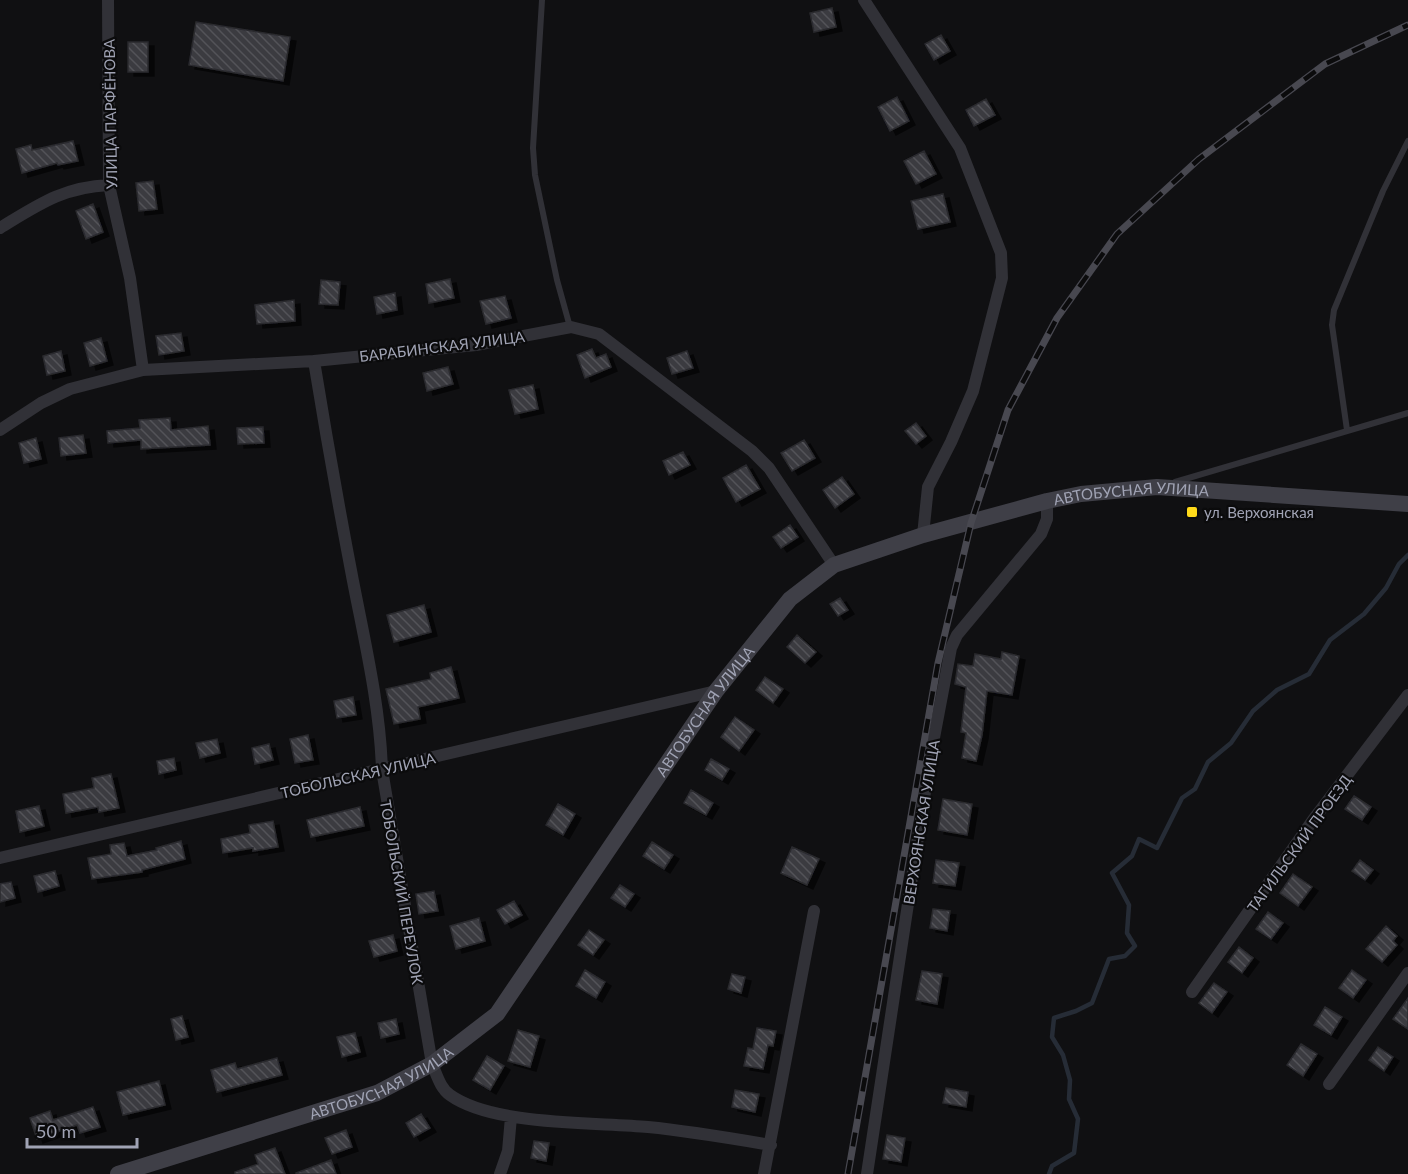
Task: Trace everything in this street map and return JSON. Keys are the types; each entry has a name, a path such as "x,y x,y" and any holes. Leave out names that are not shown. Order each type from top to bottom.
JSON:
{"street":[{"name":"УЛИЦА ПАРФЁНОВА","path":"108,0 109,185 130,278 143,370"},
{"path":"864,0 960,148 991,221 1003,264 1002,278 973,391 928,487 923,535"},
{"path":"0,228 67,191 88,186 109,185"},
{"name":"БАРАБИНСКАЯ УЛИЦА","path":"0,430 70,389 143,370 314,361 476,345 571,327 599,334 752,451 769,468 834,565"},
{"name":"ТОБОЛЬСКИЙ ПЕРЕУЛОК","path":"314,361 331,468 372,676 382,770 432,1064 441,1086 449,1095 472,1106 511,1117 649,1127 771,1146"},
{"name":"АВТОБУСНАЯ УЛИЦА","path":"118,1174 378,1093 432,1064 497,1014 716,691 790,599 834,565 923,535 1047,501 1082,494 1157,487 1408,504"},
{"name":"ВЕРХОЯНСКАЯ УЛИЦА","path":"867,1174 930,759 951,648 957,634 1041,534 1047,519 1047,501"},
{"name":"ТОБОЛЬСКАЯ УЛИЦА","path":"0,858 716,691"},
{"name":"ТАГИЛЬСКИЙ ПРОЕЗД","path":"1192,992 1314,820 1408,695"},
{"path":"764,1174 814,911"},
{"path":"1329,1084 1408,973"},
{"path":"501,1174 508,1151 511,1117"}],"lane":[{"path":"542,0 533,148 536,175 557,280 571,327"},
{"path":"1347,430 1332,325 1334,310 1383,191 1408,141"},
{"path":"1157,487 1408,413"}],"building":[{"path":"832,8 836,27 814,32 810,13"},
{"path":"196,22 290,37 283,81 189,65"},
{"path":"941,35 950,51 934,60 925,44"},
{"path":"128,42 148,42 148,72 128,72"},
{"path":"897,97 909,121 890,131 878,107"},
{"path":"986,99 995,115 974,126 966,110"},
{"path":"73,141 78,161 58,165 57,163 22,173 16,149 31,145 32,150"},
{"path":"924,151 936,174 916,184 904,161"},
{"path":"153,181 157,209 139,211 136,183"},
{"path":"943,194 950,222 918,229 911,201"},
{"path":"93,204 103,232 86,239 76,211"},
{"path":"450,279 454,298 429,303 426,284"},
{"path":"321,280 340,282 338,305 319,304"},
{"path":"395,293 397,310 377,314 374,297"},
{"path":"505,296 511,318 486,324 480,301"},
{"path":"294,300 295,321 257,324 255,305"},
{"path":"181,333 184,351 159,355 156,336"},
{"path":"101,338 107,361 90,366 84,343"},
{"path":"592,349 596,358 606,354 611,367 585,378 577,355"},
{"path":"61,351 65,371 47,375 43,356"},
{"path":"687,351 693,368 672,374 667,358"},
{"path":"448,367 453,384 427,391 423,373"},
{"path":"533,385 538,409 515,414 509,390"},
{"path":"170,418 171,430 208,426 210,445 141,449 141,440 108,443 107,431 140,428 139,420"},
{"path":"916,423 926,436 916,444 905,431"},
{"path":"263,427 264,443 238,444 237,428"},
{"path":"83,435 86,453 61,456 59,438"},
{"path":"36,438 41,459 24,463 19,443"},
{"path":"804,440 815,458 792,471 781,453"},
{"path":"683,452 690,465 669,475 663,461"},
{"path":"746,465 760,489 736,502 723,478"},
{"path":"842,477 854,494 835,508 823,490"},
{"path":"790,525 798,537 781,548 773,537"},
{"path":"840,598 848,610 838,616 830,604"},
{"path":"424,605 431,632 394,642 387,615"},
{"path":"797,635 816,652 805,663 787,647"},
{"path":"1002,652 1019,656 1012,695 987,691 982,735 976,761 962,758 966,733 961,732 966,687 955,684 958,664 973,666 975,654 1001,659"},
{"path":"451,667 459,698 418,707 420,719 394,724 386,689 431,679 430,673"},
{"path":"765,677 783,689 773,703 756,690"},
{"path":"353,697 356,715 337,718 334,701"},
{"path":"735,717 754,730 739,751 721,737"},
{"path":"308,735 313,760 295,763 290,739"},
{"path":"217,739 220,753 200,758 196,743"},
{"path":"269,744 273,760 255,764 252,748"},
{"path":"174,758 176,770 159,774 157,761"},
{"path":"711,759 729,769 722,780 705,770"},
{"path":"111,774 119,808 99,812 98,807 66,813 63,794 94,788 92,778"},
{"path":"691,790 713,803 706,815 684,803"},
{"path":"1354,796 1371,807 1362,820 1345,809"},
{"path":"943,799 972,804 967,835 938,830"},
{"path":"558,804 575,814 563,835 546,825"},
{"path":"39,806 44,826 20,832 16,811"},
{"path":"360,807 364,826 311,837 307,820"},
{"path":"273,821 278,847 223,853 221,839 250,833 249,825"},
{"path":"181,841 185,859 142,870 142,872 92,879 88,858 111,854 110,845 124,843 127,856 157,850 156,848"},
{"path":"652,842 673,855 664,869 643,856"},
{"path":"792,847 819,859 807,885 781,873"},
{"path":"936,860 959,863 955,886 933,883"},
{"path":"1360,860 1373,870 1365,880 1352,871"},
{"path":"55,871 59,886 38,892 34,876"},
{"path":"1293,874 1312,887 1298,906 1280,893"},
{"path":"11,882 15,898 0,902 0,884"},
{"path":"620,885 634,894 625,907 611,898"},
{"path":"434,891 438,911 419,914 416,894"},
{"path":"514,901 522,915 505,924 497,910"},
{"path":"933,909 950,911 947,931 930,928"},
{"path":"1268,912 1283,923 1271,939 1256,929"},
{"path":"479,918 485,941 456,949 450,926"},
{"path":"1386,926 1397,936 1393,941 1397,945 1382,962 1366,949"},
{"path":"589,930 604,940 593,955 578,945"},
{"path":"393,935 397,951 374,957 369,941"},
{"path":"1239,947 1253,958 1242,973 1228,962"},
{"path":"585,970 605,982 596,998 576,986"},
{"path":"1352,970 1366,980 1353,998 1339,988"},
{"path":"922,971 942,974 937,1004 916,1000"},
{"path":"732,974 745,977 741,993 728,989"},
{"path":"1214,983 1227,992 1212,1013 1199,1003"},
{"path":"1408,998 1408,1029 1393,1019"},
{"path":"1325,1007 1342,1017 1331,1035 1314,1025"},
{"path":"182,1016 188,1037 176,1040 171,1019"},
{"path":"396,1019 399,1034 381,1038 378,1023"},
{"path":"757,1028 776,1031 773,1046 768,1045 763,1069 744,1066 748,1048 753,1049"},
{"path":"518,1030 539,1036 530,1067 508,1061"},
{"path":"355,1033 360,1052 342,1057 337,1037"},
{"path":"1301,1044 1317,1054 1303,1076 1287,1065"},
{"path":"1378,1047 1393,1057 1384,1071 1369,1060"},
{"path":"487,1056 504,1066 490,1090 473,1080"},
{"path":"277,1058 282,1075 217,1092 211,1070 235,1063 237,1069"},
{"path":"159,1081 165,1105 123,1115 117,1092"},
{"path":"946,1088 968,1092 966,1107 943,1103"},
{"path":"735,1090 759,1094 755,1112 732,1107"},
{"path":"93,1107 100,1127 80,1133 77,1125 37,1139 30,1118 50,1111 53,1120"},
{"path":"421,1114 430,1128 414,1137 406,1123"},
{"path":"346,1130 352,1147 332,1154 325,1138"},
{"path":"887,1135 905,1138 901,1162 883,1159"},
{"path":"534,1141 549,1143 546,1161 531,1158"},
{"path":"275,1148 285,1174 235,1174 235,1172 258,1164 255,1155"},
{"path":"331,1160 336,1174 296,1174 296,1173"}],"waterway":[{"path":"1049,1174 1052,1166 1074,1153 1078,1119 1069,1099 1070,1080 1063,1055 1052,1037 1054,1018 1092,1003 1109,959 1125,956 1135,946 1127,933 1129,905 1112,873 1132,856 1139,839 1157,848 1182,798 1195,789 1208,762 1231,743 1253,711 1277,690 1309,674 1330,640 1364,614 1386,588 1399,564 1408,555"}],"railway":[{"path":"848,1174 938,663 971,523 1008,410 1057,318 1117,234 1199,159 1325,64 1408,25"}],"place":[{"name":"ул. Верхоянская","path":"1192,512"}]}
